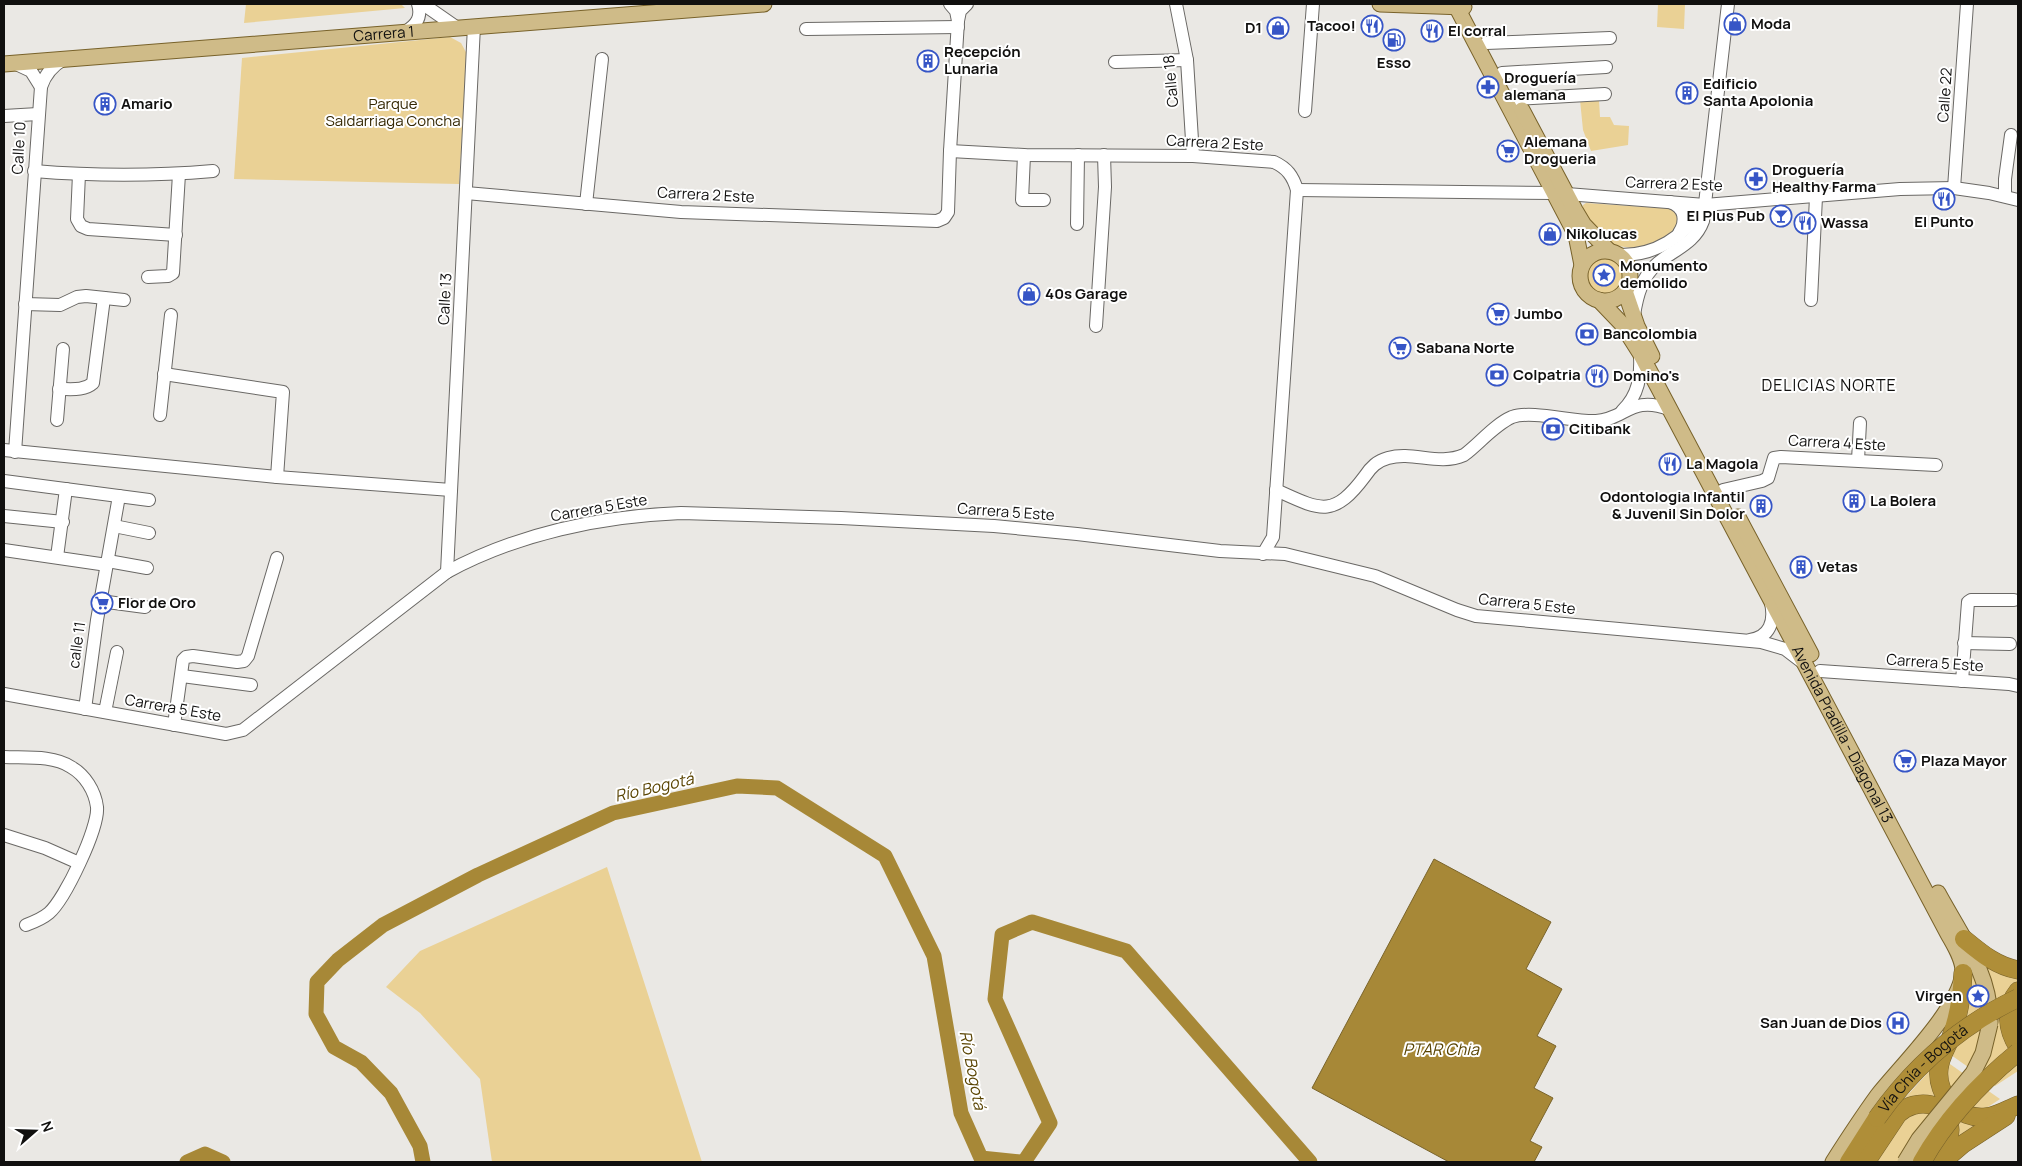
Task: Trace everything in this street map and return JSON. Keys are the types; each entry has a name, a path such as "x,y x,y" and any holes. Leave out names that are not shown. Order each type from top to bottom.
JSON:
{"highway":[{"path":"1964,939 1989,960 2018,970"},
{"path":"1963,973 1962,1000 1951,1038 1939,1069 1942,1090 1948,1101 1956,1109 1976,1117 1995,1115 2018,1106"},
{"path":"2018,991 2008,1015 2012,1036 2018,1047"},
{"name":"Vía Chía - Bogotá","path":"1849,1162 1877,1118 1909,1078 1947,1043 1995,1009 2018,998"},
{"path":"1922,1162 1941,1132 1966,1100 1983,1082 2018,1052"},
{"path":"1866,1162 1904,1108 1919,1103 1926,1103 1938,1109 1947,1119 1949,1126 1947,1143 1937,1162"},
{"path":"1942,1162 1963,1144 2010,1114 2018,1106"}],"main road":[{"name":"Carrera 1","path":"9,63 764,4"},
{"path":"1380,4 1462,6"},
{"path":"1462,6 1502,72 1561,193 1579,245 1582,265 1579,276 1582,287 1589,296 1599,300 1611,300 1625,291 1629,282 1626,262 1584,225 1561,193 1462,6"},
{"path":"1582,265 1593,253 1614,253"},
{"name":"Avenida Pradilla - Diagonal 13","path":"1625,291 1643,338 1964,939 1984,980 1989,1003 1990,1024 1983,1053 1973,1073 1919,1138 1905,1162"},
{"name":"Avenida Pradilla - Diagonal 13","path":"1599,300 1621,323 1640,353 1959,955 1963,973"},
{"path":"1833,1162 1877,1097 1926,1039 1951,1004 1960,986 1963,973"}],"street":[{"path":"405,32 418,22 420,12 418,4"},
{"path":"423,4 456,27"},
{"path":"950,4 956,11 958,24"},
{"path":"950,151 958,24 960,11 967,4"},
{"name":"Calle 18","path":"1176,4 1187,60 1193,156"},
{"path":"1305,111 1313,4"},
{"path":"1634,315 1637,296 1646,277 1657,264 1696,236 1703,221 1728,4"},
{"name":"Calle 22","path":"1954,188 1967,4"},
{"path":"806,29 958,24"},
{"name":"Calle 13","path":"447,572 474,26"},
{"path":"1486,43 1610,38"},
{"path":"586,204 602,59"},
{"path":"41,87 43,80 52,68 64,60"},
{"path":"1115,62 1187,60"},
{"path":"9,63 31,71 41,87"},
{"path":"1502,72 1606,67"},
{"name":"Calle 10","path":"9,451 25,304 41,87"},
{"path":"1516,99 1604,94"},
{"path":"4,116 38,114"},
{"path":"2005,196 2005,179 2011,135"},
{"name":"Carrera 2 Este","path":"466,193 681,212 937,221 944,218 948,212 950,151 1024,155 1193,156 1274,162 1283,166 1291,174 1297,190 1561,193 1705,205 1906,189 1954,188 2005,196 2018,200"},
{"path":"1024,155 1022,200 1044,200"},
{"path":"1076,224 1078,155"},
{"path":"1096,326 1105,187 1104,155"},
{"path":"34,171 79,174 213,172"},
{"path":"79,174 77,219 81,226 88,229 176,235"},
{"path":"148,277 168,276 173,273 179,174"},
{"path":"1263,554 1273,537 1297,190"},
{"path":"1810,300 1816,196"},
{"path":"1670,202 1676,204 1684,215 1683,228 1679,233"},
{"path":"1614,253 1632,255 1651,251 1669,242 1689,225 1705,205"},
{"path":"25,304 60,305 77,297 124,300"},
{"path":"59,389 82,389 93,383 104,298"},
{"path":"160,415 171,315"},
{"path":"57,420 63,349"},
{"path":"1620,413 1634,395 1639,382 1641,369 1640,353"},
{"path":"164,374 283,392 277,477"},
{"path":"1276,490 1311,505 1330,506 1344,501 1350,496 1378,462 1393,456 1441,460 1457,458 1464,455 1499,425 1514,417 1530,415 1597,421 1642,405 1651,404 1669,409"},
{"path":"1858,460 1860,423"},
{"path":"9,451 277,477 451,490"},
{"name":"Carrera 4 Este","path":"1723,490 1768,478 1774,458 1782,457 1936,465"},
{"path":"4,481 149,500"},
{"path":"57,557 66,489"},
{"name":"calle 11","path":"85,709 100,601 119,496"},
{"name":"Carrera 5 Este","path":"4,694 226,734 243,730 447,572 468,561 543,534 628,517 681,513 841,518 994,526 1220,551 1285,554 1385,580 1476,616 1773,644 1785,649 1805,665"},
{"path":"4,516 62,522"},
{"path":"114,526 149,533"},
{"path":"1273,537 1285,554"},
{"path":"4,550 147,568"},
{"path":"174,725 183,660 186,657 193,656 237,662 244,661 248,656 276,558"},
{"path":"1962,681 1968,602 1971,600 2014,600"},
{"path":"100,601 145,607"},
{"path":"1748,641 1758,639 1769,628 1773,613 1771,603"},
{"path":"1964,643 2010,644"},
{"path":"105,712 117,652"},
{"name":"Carrera 5 Este","path":"1820,671 2018,686"},
{"path":"182,676 251,685"},
{"path":"4,757 58,761 70,766 86,781 95,800 96,821 79,863 54,908 40,920 26,926"},
{"path":"4,835 45,848 79,863"}],"green space":[{"path":"246,4 401,4 405,8 244,23"},
{"path":"1658,4 1685,4 1684,29 1657,27"},
{"name":"Parque Saldarriaga Concha","path":"450,37 461,43 467,54 459,184 234,179 242,58"},
{"path":"1580,100 1599,100 1600,117 1610,117 1614,125 1629,126 1628,145 1591,151 1583,130"},
{"path":"1586,203 1676,209 1682,217 1663,241 1647,247 1622,247 1607,240 1597,232 1582,210 1583,205"},
{"path":"1605,257 1618,262 1623,275 1618,288 1605,293 1592,288 1587,275 1592,262"},
{"path":"607,867 702,1162 492,1162 480,1079 420,1013 386,987 420,951"},
{"path":"1981,962 2018,977 2018,985 2008,998 2018,1056 2018,1071 1995,1086 1951,1055 1971,978 1971,967"},
{"path":"1947,1062 2000,1099 1982,1111 1977,1112 1946,1085"},
{"path":"1935,1065 1935,1076 1989,1123 1953,1147 1948,1112 1894,1110"},
{"path":"1935,1112 1899,1162 1871,1162 1907,1113"}],"water":[{"name":"PTAR Chia","path":"1434,859 1551,922 1526,969 1562,989 1537,1036 1556,1046 1534,1088 1553,1098 1530,1141 1542,1147 1534,1162 1449,1162 1312,1088"}],"waterway":[{"name":"Río Bogotá","path":"423,1162 420,1146 391,1093 361,1062 334,1047 316,1014 317,982 338,960 383,925 478,875 613,813 737,786 777,788 885,856 934,956 961,1113 981,1158 1020,1162"},
{"name":"Río Bogotá","path":"1024,1162 1050,1123 995,999 1002,935 1032,922 1126,951 1310,1162"},
{"name":"Río Bogotá","path":"187,1162 205,1154 223,1162"}],"place":[{"name":"Moda","path":"1735,24"},
{"name":"Tacoo!","path":"1372,26"},
{"name":"D1","path":"1278,28"},
{"name":"El corral","path":"1432,31"},
{"name":"Esso","path":"1394,40"},
{"name":"Recepción Lunaria","path":"928,61"},
{"name":"Droguería alemana","path":"1488,87"},
{"name":"Edificio Santa Apolonia","path":"1687,93"},
{"name":"Amario","path":"105,104"},
{"name":"Alemana Drogueria","path":"1508,151"},
{"name":"Droguería Healthy Farma","path":"1756,179"},
{"name":"El Punto","path":"1944,199"},
{"name":"El Plus Pub","path":"1781,216"},
{"name":"Wassa","path":"1805,223"},
{"name":"Nikolucas","path":"1550,234"},
{"name":"Monumento demolido","path":"1604,275"},
{"name":"40s Garage","path":"1029,294"},
{"name":"Jumbo","path":"1498,314"},
{"name":"Bancolombia","path":"1587,334"},
{"name":"Sabana Norte","path":"1400,348"},
{"name":"Colpatria","path":"1497,375"},
{"name":"Domino's","path":"1597,376"},
{"name":"Citibank","path":"1553,429"},
{"name":"La Magola","path":"1670,464"},
{"name":"La Bolera","path":"1854,501"},
{"name":"Odontologia Infantil & Juvenil Sin Dolor","path":"1761,506"},
{"name":"Vetas","path":"1801,567"},
{"name":"Flor de Oro","path":"102,603"},
{"name":"Plaza Mayor","path":"1905,761"},
{"name":"Virgen","path":"1978,996"},
{"name":"San Juan de Dios","path":"1898,1023"}],"district":[{"name":"DELICIAS NORTE","path":"1829,385"}]}
